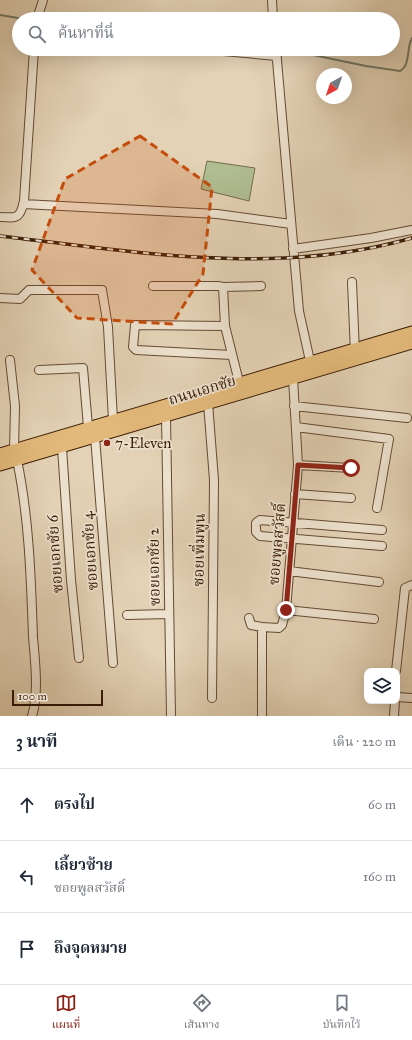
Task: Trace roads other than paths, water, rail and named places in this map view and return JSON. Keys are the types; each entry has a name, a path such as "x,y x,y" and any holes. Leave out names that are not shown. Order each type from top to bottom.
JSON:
{"main road":[{"name":"ถนนเอกชัย","path":"0,454 16,455 62,448 293,378 412,332"},
{"name":"ถนนเอกชัย","path":"0,465 16,455 88,427 239,382 310,361 412,343"}],"street":[{"path":"39,12 43,0"},
{"path":"272,0 273,12"},
{"path":"0,217 16,217 21,213 23,204 34,56"},
{"path":"276,56 299,311 310,361"},
{"path":"23,204 217,214 291,224"},
{"path":"293,250 412,230"},
{"path":"352,282 355,354"},
{"path":"153,286 218,286 223,288 261,286"},
{"path":"223,288 225,326 231,355 239,382"},
{"path":"0,298 20,299 29,290 102,290 108,327 113,420"},
{"path":"225,326 135,325 133,347 136,350 231,355"},
{"path":"10,360 15,406 16,455 22,484 31,586 34,664 34,703 32,716"},
{"path":"39,370 83,368 88,427"},
{"name":"ซอยพูลสวัสดิ์","path":"262,627 280,628 286,610 298,465 293,378"},
{"name":"ซอยเพิ่มพูน","path":"208,403 214,480 212,698"},
{"path":"294,406 407,418"},
{"name":"ซอยเอกชัย 2","path":"166,416 171,716"},
{"path":"296,427 389,439 377,508"},
{"name":"ซอยเอกชัย 4","path":"96,437 113,663"},
{"name":"ซอยเอกชัย 6","path":"62,448 71,580 79,658"},
{"path":"298,465 351,468"},
{"path":"295,494 351,498"},
{"path":"382,530 260,520 256,523 256,532 260,536 291,540 382,546"},
{"path":"289,571 379,582"},
{"path":"396,668 405,588 412,585"},
{"path":"286,610 374,619"},
{"path":"127,615 169,614"},
{"path":"249,618 250,625 262,627 262,716"},
{"path":"400,697 412,698"},
{"path":"394,716 395,704"}],"waterway":[{"path":"0,15 12,17"},
{"path":"318,56 400,71 406,65 412,38"}],"railway":[{"path":"0,236 155,254 207,258 259,259 310,256 361,250 412,238"}],"place":[{"name":"7-Eleven","path":"107,443"}]}
